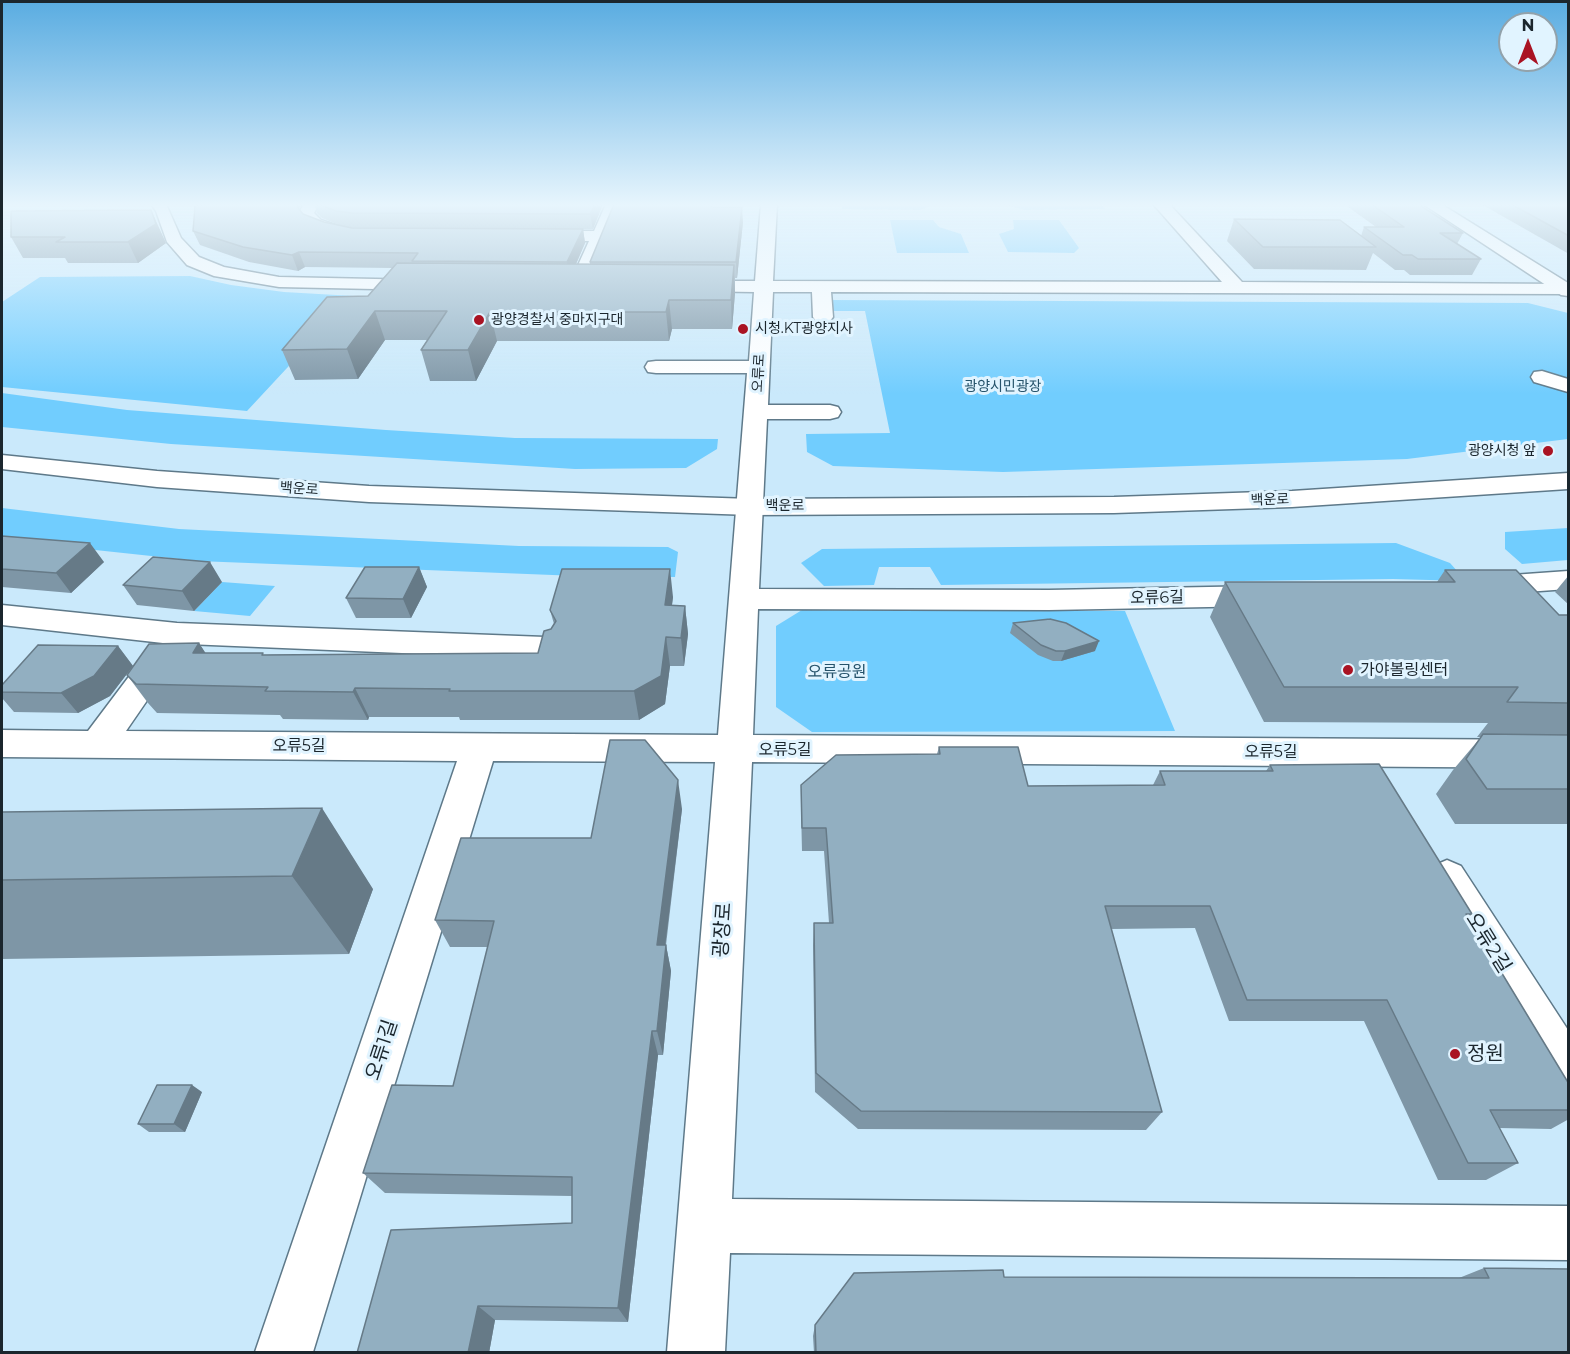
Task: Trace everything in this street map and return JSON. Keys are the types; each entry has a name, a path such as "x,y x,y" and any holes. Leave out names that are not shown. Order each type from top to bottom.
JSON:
{"street":[{"path":"208,267 220,272 279,282 444,285"},
{"path":"578,285 586,267"},
{"name":"오류로","path":"751,507 765,267"},
{"path":"1218,267 1237,288"},
{"path":"1536,267 1568,286"},
{"path":"1541,267 1568,286"},
{"path":"1379,269 1404,289"},
{"path":"558,285 602,286"},
{"path":"672,286 1404,289 1568,286"},
{"path":"821,286 823,317"},
{"path":"656,367 759,367"},
{"path":"1542,377 1569,386"},
{"path":"756,412 830,412"},
{"name":"백운로","path":"2,462 157,480 369,494 751,507 1138,504 1292,499 1569,481"},
{"name":"광장로","path":"696,1353 751,507"},
{"path":"1458,588 1569,580"},
{"path":"1517,585 1539,609"},
{"name":"오류6길","path":"745,599 1049,600 1293,595"},
{"path":"2,615 177,634 545,648"},
{"path":"97,745 177,634"},
{"name":"오류5길","path":"2,744 1569,754"},
{"name":"오류1길","path":"284,1353 479,748"},
{"path":"1369,753 1394,793"},
{"name":"오류2길","path":"1425,843 1569,1072"},
{"path":"704,1226 1569,1233"}],"green space":[{"path":"190,276 231,285 284,292 354,296 247,411 2,387 2,302 40,277"},
{"name":"광양시민광장","path":"829,300 1528,303 1568,313 1568,439 1407,459 1003,472 833,466 807,452 806,434 890,433 865,311 830,311"},
{"path":"2,393 127,410 386,430 515,438 718,439 717,449 686,468 575,469 171,444 2,427"},
{"path":"2,508 179,529 519,546 668,547 678,552 675,577 578,576 198,561 2,540"},
{"path":"1568,528 1568,560 1522,564 1505,549 1505,532"},
{"path":"1396,543 1450,563 1466,581 1393,579 941,585 930,567 879,567 874,585 824,586 801,563 822,549"},
{"path":"222,582 275,586 250,616 194,611"},
{"name":"오류공원","path":"802,610 1125,611 1175,731 812,732 776,707 776,626"}],"building":[{"path":"393,267 734,267 731,300 669,300 666,312 490,312 468,350 421,350 447,311 375,311 347,349 282,350 327,297 368,296"},
{"path":"2,536 90,543 56,573 2,569"},
{"path":"153,557 210,562 182,591 123,585"},
{"path":"365,567 419,567 403,599 346,598"},
{"path":"562,569 670,569 665,605 685,606 681,638 666,637 661,676 634,691 449,691 450,689 355,688 353,692 265,691 268,687 136,684 127,675 149,644 199,643 193,653 263,653 262,655 538,653 544,631 551,629 556,621 550,610"},
{"path":"1445,570 1516,570 1559,615 1569,615 1569,703 1507,702 1518,687 1284,687 1225,582 1455,582"},
{"path":"1050,619 1066,623 1099,641 1065,651 1056,651 1041,645 1013,623"},
{"path":"38,645 118,646 94,676 61,693 2,692 2,685"},
{"path":"1483,734 1569,735 1569,789 1487,789 1466,759"},
{"path":"610,740 645,740 678,780 657,945 666,945 657,1031 652,1031 618,1308 478,1306 468,1353 357,1353 391,1230 572,1223 572,1177 363,1173 392,1085 453,1086 494,921 435,920 461,838 591,838"},
{"path":"939,747 1018,747 1028,786 1165,785 1160,771 1273,771 1270,765 1379,764 1472,914 1466,914 1569,1084 1569,1110 1490,1110 1518,1163 1468,1163 1387,1000 1247,1000 1210,906 1105,906 1162,1112 861,1111 816,1073 814,923 833,923 826,828 802,828 801,785 836,755 940,754"},
{"path":"322,808 292,876 2,880 2,812"},
{"path":"157,1085 192,1085 174,1124 138,1124"},
{"path":"1484,1268 1569,1269 1569,1353 816,1353 815,1325 854,1273 1003,1270 1004,1277 1489,1278"},
{"path":"96,1352 96,1353 21,1353"}],"place":[{"name":"광양경찰서 중마지구대","path":"479,320"},
{"name":"시청.KT광양지사","path":"743,329"},
{"name":"광양시청 앞","path":"1548,451"},
{"name":"가야볼링센터","path":"1348,670"},
{"name":"정원","path":"1455,1054"}]}
